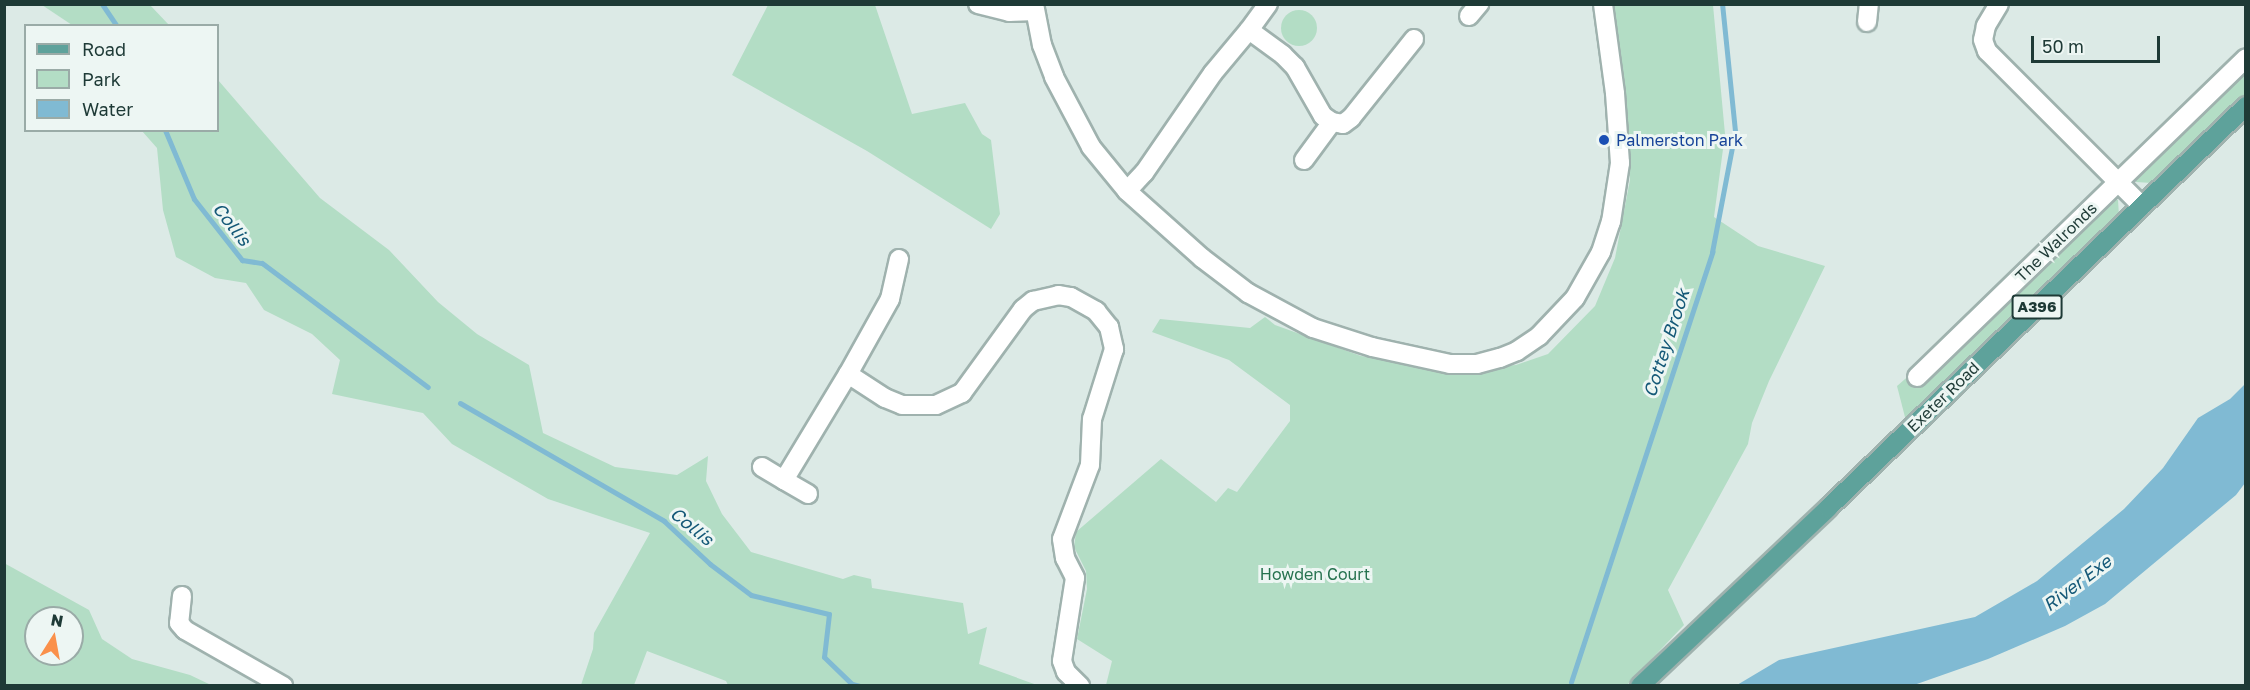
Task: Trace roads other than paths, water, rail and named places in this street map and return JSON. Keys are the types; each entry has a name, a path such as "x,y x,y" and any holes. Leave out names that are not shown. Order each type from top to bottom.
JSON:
{"main road":[{"name":"Exeter Road","path":"1640,686 2246,106"}],"street":[{"path":"978,4 1009,12 1034,8 1054,77 1091,147 1127,191 1202,258 1248,293 1313,328 1372,348 1450,364 1477,364 1500,358 1517,351 1539,336 1575,298 1601,252 1610,228 1620,163 1615,93 1602,4"},
{"path":"1127,191 1144,173 1213,73 1268,4"},
{"path":"1999,4 1986,26 1983,40 1986,51 2142,206"},
{"path":"1249,30 1295,67 1323,116 1332,122 1343,124 1351,118 1414,39"},
{"name":"The Walronds","path":"1917,376 2246,58"},
{"path":"1304,160 1332,122"},
{"path":"784,480 890,299 899,259"},
{"path":"848,374 885,398 902,405 936,405 953,399 969,386 1023,309 1033,301 1052,296 1071,297 1104,319 1114,337 1114,349 1092,418 1090,465 1062,539 1065,558 1075,578 1062,661 1066,672 1080,686"},
{"path":"762,467 808,494"},
{"path":"182,596 179,623 185,630 283,686"}],"water":[{"name":"River Exe","path":"2245,384 2245,483 2236,495 2105,604 2065,626 1988,659 1914,685 1737,685 1779,660 1975,617 2037,581 2124,509 2163,468 2198,418 2230,399"}],"waterway":[{"name":"Collis","path":"102,4 116,24"},
{"name":"Cottey Brook","path":"1571,682 1712,252 1735,131 1722,4"},
{"name":"Collis","path":"166,132 194,199 242,260 262,263 428,387"},
{"name":"Collis","path":"460,403 664,521 710,564 751,595 829,614 824,657 852,684 860,686"}],"place":[{"name":"Palmerston Park","path":"1604,140"}],"park label":[{"name":"Howden Court","path":"1315,574"}]}
